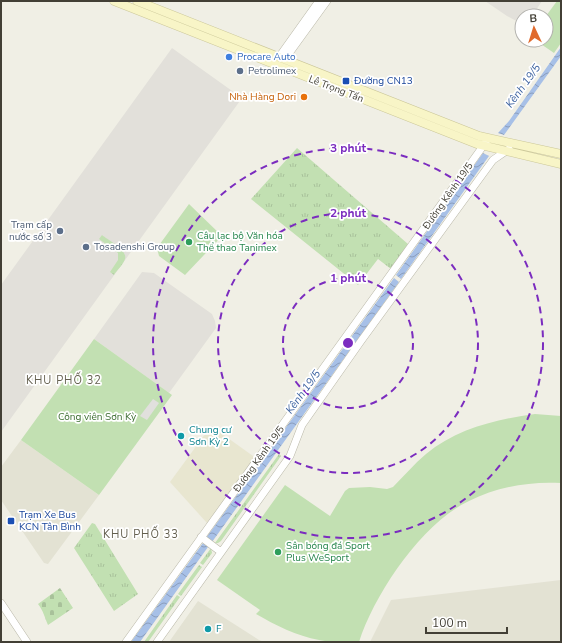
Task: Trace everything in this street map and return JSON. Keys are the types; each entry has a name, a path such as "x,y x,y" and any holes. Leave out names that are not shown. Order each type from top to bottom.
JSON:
{"main road":[{"name":"Lê Trọng Tấn","path":"114,1 484,146 561,164"},
{"name":"Lê Trọng Tấn","path":"137,1 489,139 561,154"},
{"path":"277,66 282,58"}],"street":[{"path":"282,58 319,1"},
{"path":"282,58 327,1"},
{"name":"Đường Kênh 19/5","path":"157,642 290,456 302,425 489,139"},
{"name":"Đường Kênh 19/5","path":"126,642 205,541 398,278 493,160 516,145"},
{"path":"205,541 221,552"},
{"path":"1,603 27,642"}],"shaded area":[{"path":"485,1 542,1 537,8 514,8 514,20"},
{"path":"172,48 242,98 1,432 1,285"},
{"path":"142,272 154,273 212,314 215,321 216,328 169,393 94,339"},
{"path":"153,399 159,403 147,420 140,416"},
{"path":"211,426 253,456 253,461 207,523 170,482"},
{"path":"21,440 99,495 48,564 44,563 1,500 1,467"},
{"path":"561,580 561,642 370,642 391,600"},
{"path":"198,601 259,640 264,642 169,642"}],"green space":[{"path":"557,1 561,1 561,43 554,53 547,48 554,48 554,8 552,8"},
{"path":"297,148 408,244 391,269 378,259 358,285 251,199"},
{"name":"Câu lạc bộ Văn hóa Thể thao Tanimex","path":"189,204 222,236 185,275 159,256 157,248"},
{"path":"102,235 124,252 125,259 114,275 110,272 118,260 118,253 99,239"},
{"name":"Công viên Sơn Kỳ","path":"94,339 172,395 99,495 21,440"},
{"path":"535,414 561,416 561,483 526,484 502,489 480,496 451,511 434,525 402,561 376,602 359,642 324,641 286,630 256,614 260,610 217,580 285,485 330,516 345,491 349,488 370,487 387,489 393,487 426,454 450,438 478,426 492,422"},
{"path":"279,454 281,456 221,541 215,543"},
{"path":"92,523 95,524 138,594 114,611 74,548"},
{"path":"211,548 212,553 203,565 200,563"},
{"path":"199,565 202,567 181,596 178,594"},
{"path":"60,588 73,608 48,625 38,604"},
{"path":"177,595 180,597 148,642 144,642"}],"water":[{"path":"561,47 561,56 504,135 498,133 509,121"},
{"path":"483,153 489,156 401,279 396,275"},
{"path":"394,278 399,282 212,542 206,538"},
{"path":"203,543 208,547 140,642 131,642"}],"place":[{"name":"Procare Auto","path":"229,57"},
{"name":"Petrolimex","path":"240,71"},
{"name":"Đường CN13","path":"346,81"},
{"name":"Nhà Hàng Dori","path":"304,97"},
{"name":"Trạm cấp nước số 3","path":"60,231"},
{"name":"Câu lạc bộ Văn hóa Thể thao Tanimex","path":"189,242"},
{"name":"Tosadenshi Group","path":"86,247"},
{"name":"Chung cư Sơn Kỳ 2","path":"181,436"},
{"name":"Trạm Xe Bus KCN Tân Bình","path":"11,521"},
{"name":"Sân bóng đá Sport Plus WeSport","path":"278,552"},
{"name":"F","path":"208,629"}],"district":[{"name":"KHU PHỐ 32","path":"64,380"},
{"name":"KHU PHỐ 33","path":"141,534"}],"water label":[{"name":"Kênh 19/5","path":"523,86"},
{"name":"Kênh 19/5","path":"303,392"}]}
